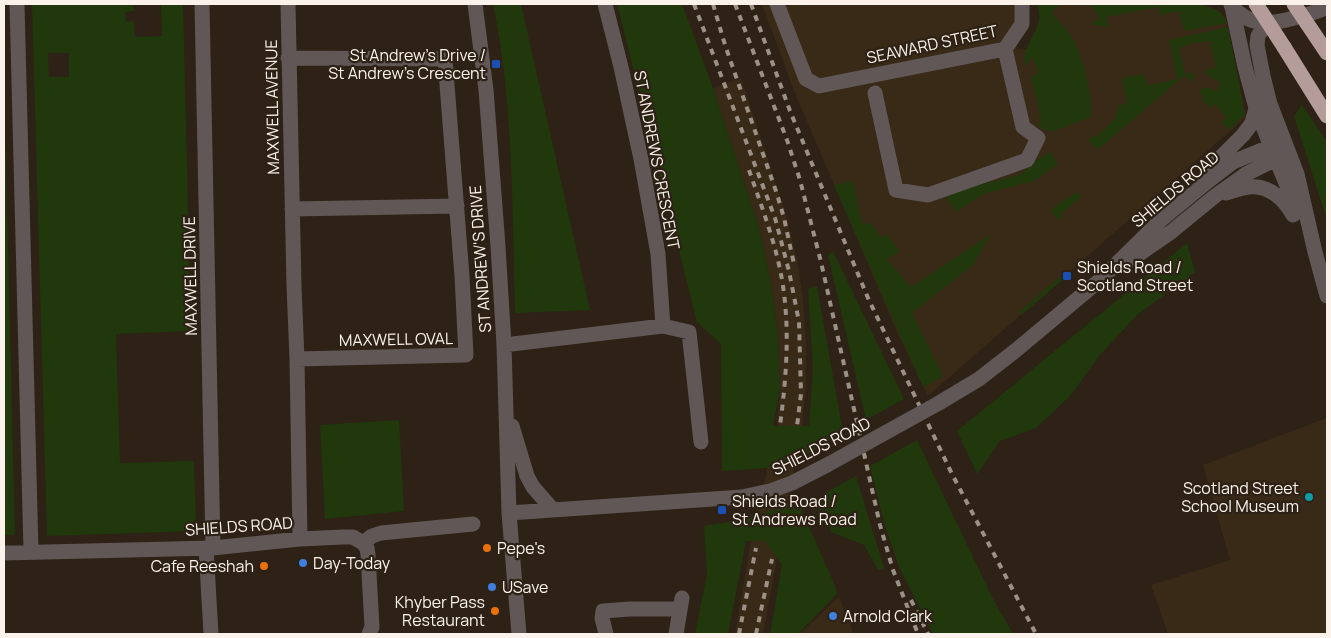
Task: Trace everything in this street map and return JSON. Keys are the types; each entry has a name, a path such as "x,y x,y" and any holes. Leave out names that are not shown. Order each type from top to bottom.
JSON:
{"highway":[{"path":"1256,4 1327,116"},
{"path":"1294,4 1327,54"},
{"path":"1284,47 1327,107"}],"street":[{"path":"17,4 31,552"},
{"name":"MAXWELL DRIVE","path":"202,4 211,634"},
{"name":"MAXWELL AVENUE","path":"288,4 300,539"},
{"name":"ST ANDREW'S DRIVE","path":"475,4 486,90 498,246 504,345 509,512 518,634"},
{"name":"ST ANDREWS CRESCENT","path":"605,4 621,67 658,254 663,326"},
{"name":"SEAWARD STREET","path":"777,4 806,79 819,86 1005,49 1022,24 1022,4"},
{"path":"1231,5 1247,19 1266,23 1283,21 1320,11 1327,7"},
{"path":"1231,5 1256,108 1280,150 1297,174 1327,296"},
{"path":"1266,23 1258,36 1257,45 1280,150"},
{"path":"874,93 896,190 928,195 1027,160 1038,138 1023,127 1005,49"},
{"path":"288,58 445,59 457,206 292,209"},
{"path":"1193,192 1221,156 1243,135 1252,123 1256,108"},
{"name":"SHIELDS ROAD","path":"509,512 742,497 770,491 792,483 826,466 979,379 1100,280 1162,219 1193,192 1233,162 1280,150"},
{"name":"SHIELDS ROAD","path":"1100,280 1171,232 1215,196 1280,150"},
{"path":"1215,196 1248,187 1257,187 1278,195 1287,205 1315,252"},
{"name":"MAXWELL OVAL","path":"297,360 466,355 457,206"},
{"path":"504,345 663,326 689,332 701,442"},
{"path":"506,398 515,438 527,476 533,487 553,510"},
{"path":"369,634 372,626 369,562 367,548 363,543 372,536 381,533 473,524"},
{"name":"SHIELDS ROAD","path":"4,553 209,548 300,539 344,537 353,538 363,543"},
{"path":"606,634 602,618 603,611 681,603 676,634"}],"shaded area":[{"path":"762,4 1029,4 1016,49 1034,50 1048,48 1038,4 1194,4 1207,6 1220,12 1226,18 1246,117 928,396 897,332 794,91"},
{"path":"741,78 785,212 797,259 803,300 806,345 806,385 802,426 763,634 735,634 751,541 777,426 780,389 778,334 770,277 758,225 713,88"},
{"path":"1327,418 1327,634 1168,634 1151,585 1230,560 1203,465"},
{"name":"Arnold Clark","path":"839,597 854,634 799,634"}],"green space":[{"path":"32,4 133,4 134,11 125,12 126,22 134,21 135,37 162,36 161,4 183,4 191,331 116,334 120,463 194,461 196,531 47,536","holes":["48,53 69,53 69,77 49,77"]},
{"path":"493,4 521,4 590,310 515,313 511,158 505,80"},
{"path":"617,4 682,4 713,88 758,225 770,277 778,334 780,389 773,426 809,426 813,370 808,289 817,286 843,433 800,459 768,468 722,471 721,344 697,322"},
{"path":"1038,4 1061,4 1051,12 1074,41 1082,62 1090,97 1091,117 1054,131 1044,130 1038,125 1041,120 1031,76 1038,74 1033,57 1025,66 1025,52 1039,20"},
{"path":"1089,4 1194,4 1218,11 1227,23 1184,31 1179,11 1160,15 1158,7 1106,17 1108,27 1091,24 1100,18"},
{"path":"1228,27 1245,115 1228,130 1221,122 1226,117 1215,104 1210,108 1202,99 1204,97 1199,91 1205,87 1217,91 1221,82 1209,77 1205,70 1216,67 1210,41 1188,44 1179,48 1185,74 1194,72 1191,82 1185,75 1097,150 1088,139 1098,135 1115,119 1118,106 1127,103 1122,78 1144,74 1147,86 1177,79 1169,40"},
{"path":"1302,105 1327,142 1327,219 1294,116"},
{"path":"4,123 15,533 13,535 4,535"},
{"path":"1050,152 1058,164 1034,181 983,194 956,212 943,193 1020,175 1032,163"},
{"path":"853,181 862,224 871,223 881,238 887,234 900,251 887,259 911,287 991,234 973,265 912,313 943,376 923,387 834,185"},
{"path":"1077,192 1081,197 1061,214 1063,217 1059,220 1050,210"},
{"path":"1187,243 1195,272 1137,315 1100,355 1070,396 1036,428 1000,441 977,474 957,431"},
{"path":"833,251 904,399 866,420 828,255"},
{"path":"1064,273 1067,276 1022,315 1019,312"},
{"path":"399,420 404,511 325,519 320,425"},
{"path":"917,440 993,599 1013,634 933,634 899,567 885,526 870,466"},
{"path":"856,476 884,568 878,570 864,545 831,532 819,506 823,494"},
{"path":"798,501 838,593 798,634 770,634 782,565 765,541 746,541 728,634 695,634 707,574 704,526 747,519"}],"railway":[{"path":"694,4 775,218 789,271 799,322 801,394 797,426"},
{"path":"713,4 725,45 777,194 794,264"},
{"path":"735,4 787,140 800,180 821,262 880,525 893,570 918,634"},
{"path":"751,4 790,111 868,298 952,474 1036,634"},
{"path":"749,170 773,242 783,286 786,356 780,426"},
{"path":"739,634 756,548"},
{"path":"756,634 772,559"},
{"path":"911,600 928,634"}],"place":[{"name":"St Andrew's Drive / St Andrew's Crescent","path":"496,64"},
{"name":"Shields Road / Scotland Street","path":"1067,276"},
{"name":"Scotland Street School Museum","path":"1309,497"},
{"name":"Shields Road / St Andrews Road","path":"722,510"},
{"name":"Pepe's","path":"487,548"},
{"name":"Day-Today","path":"303,563"},
{"name":"Cafe Reeshah","path":"264,566"},
{"name":"USave","path":"492,587"},
{"name":"Khyber Pass Restaurant","path":"495,611"},
{"name":"Arnold Clark","path":"833,616"}]}
